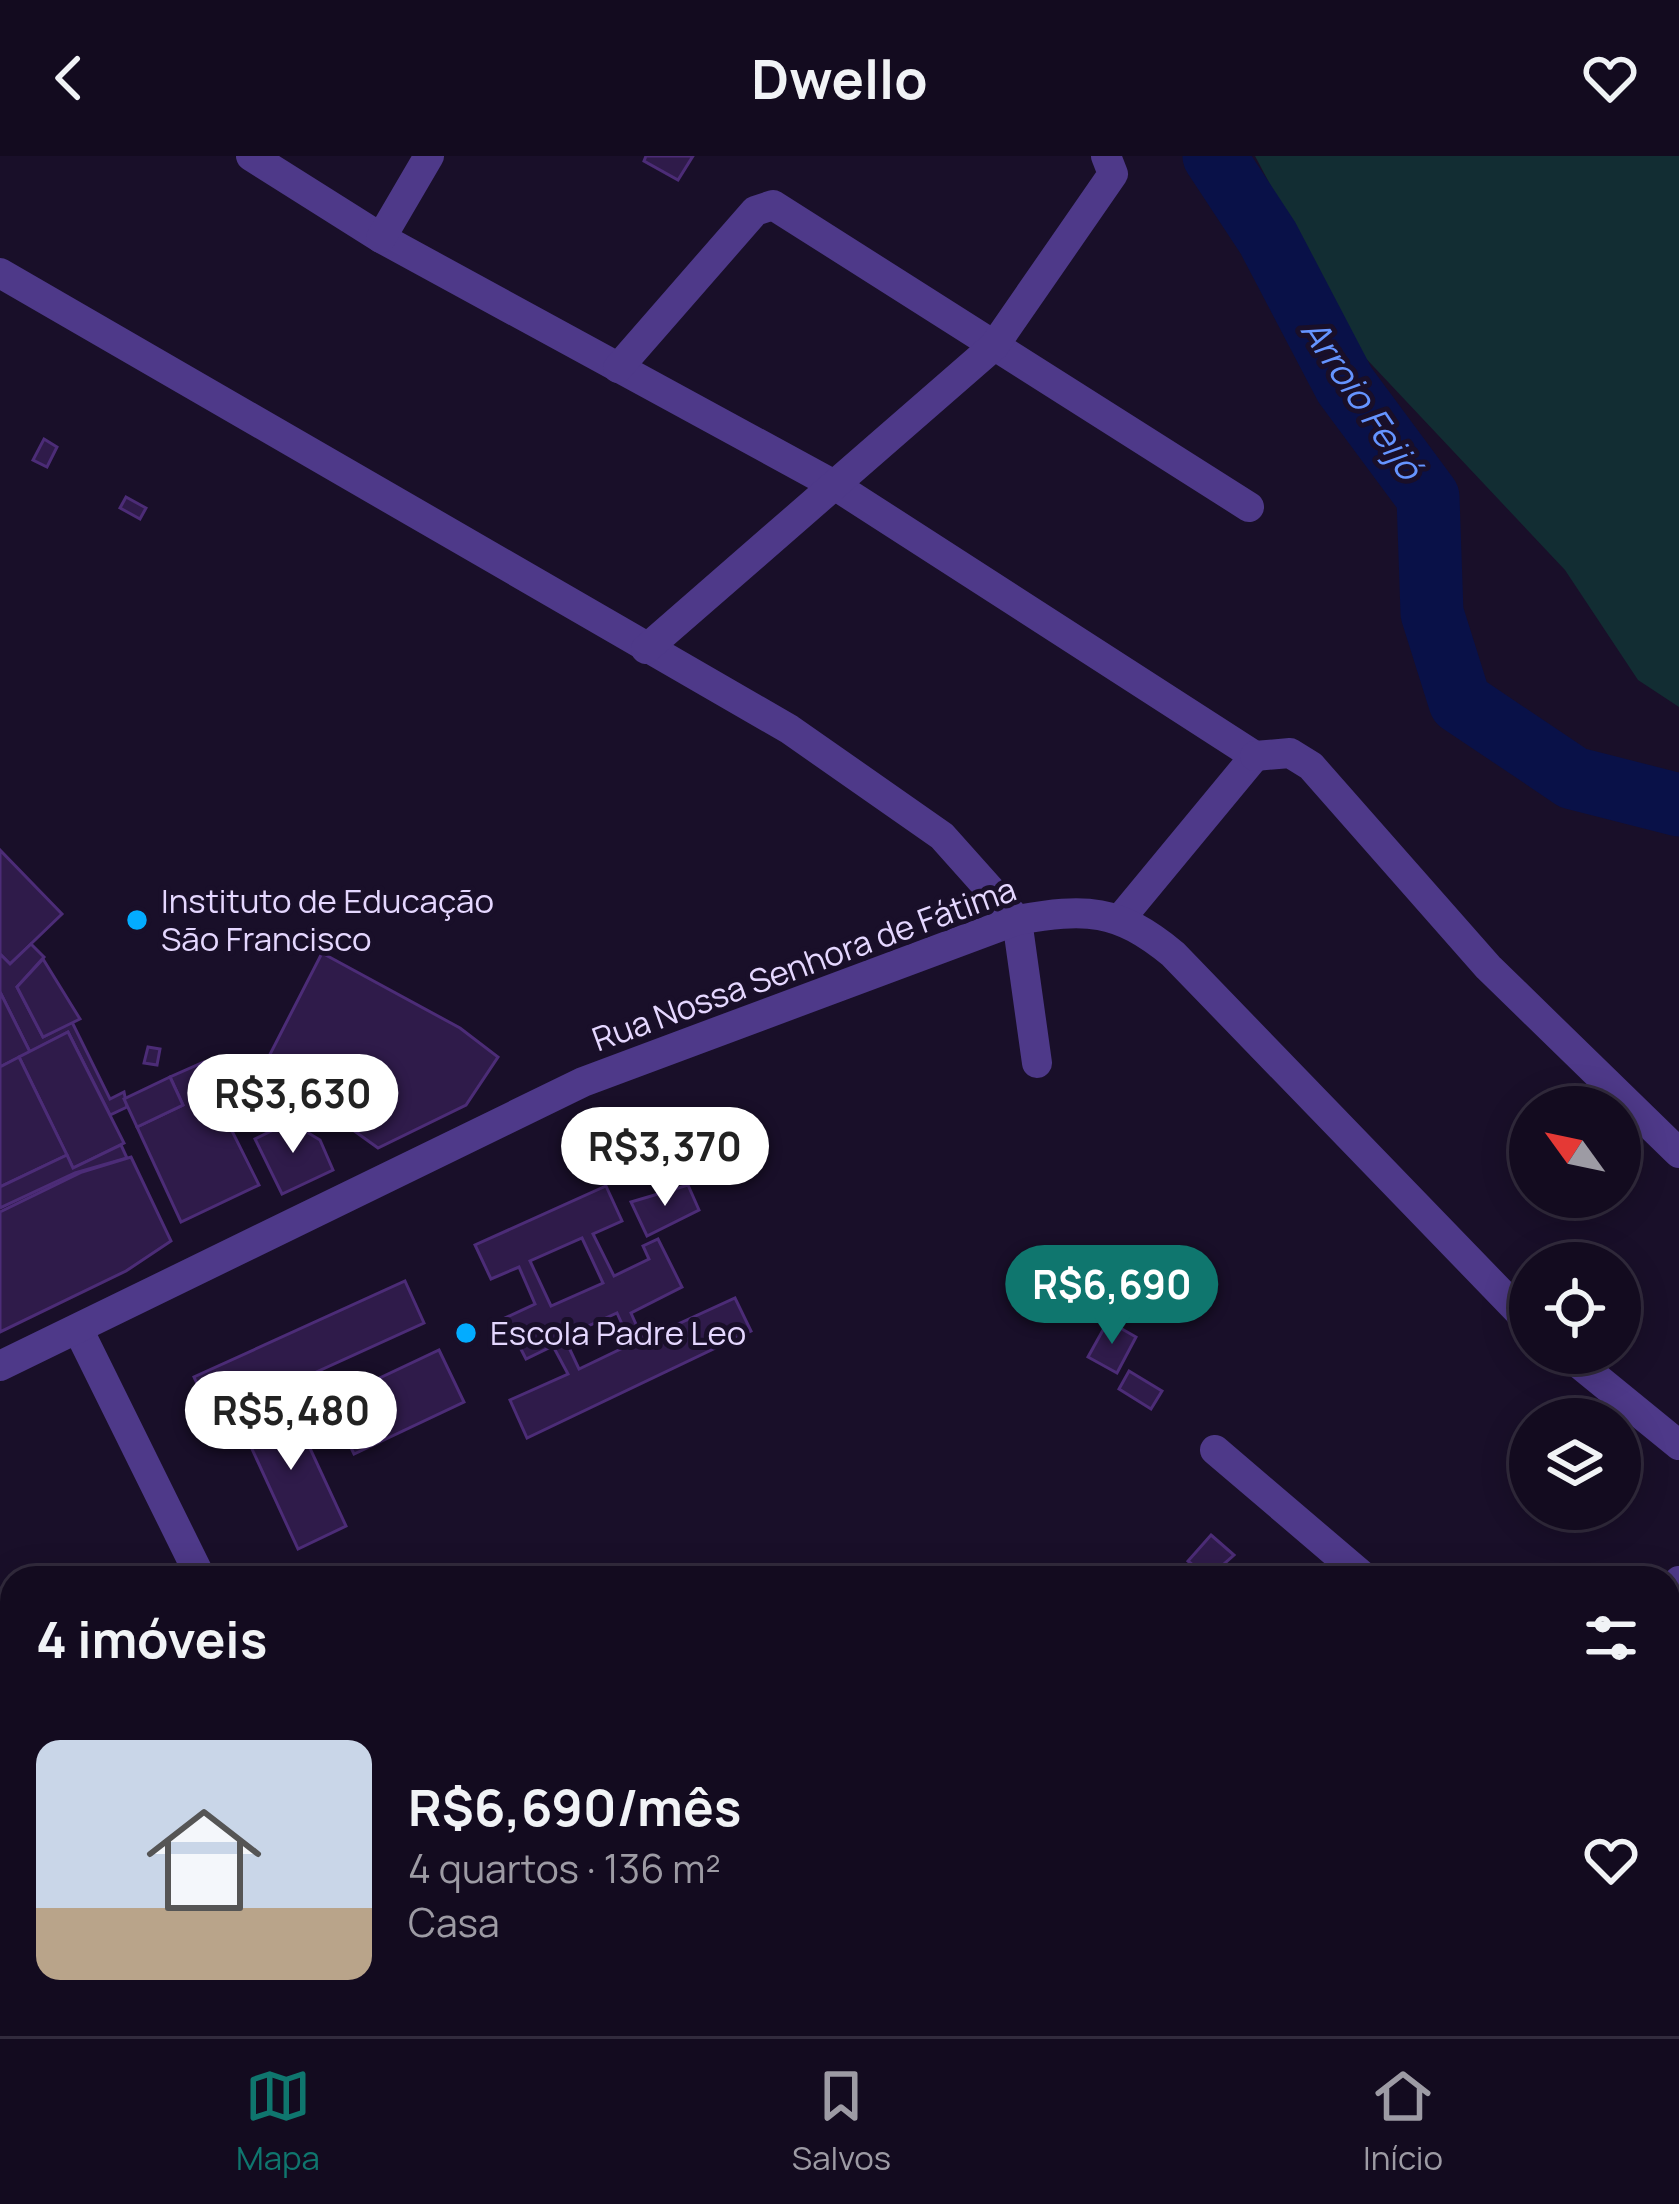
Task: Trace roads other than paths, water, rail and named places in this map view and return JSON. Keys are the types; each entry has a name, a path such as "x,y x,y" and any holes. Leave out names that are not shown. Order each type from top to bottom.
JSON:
{"street":[{"path":"251,156 382,238 836,486 1255,756 1290,753 1311,766 1488,967 1679,1154"},
{"path":"382,238 429,156"},
{"path":"646,649 994,346 1113,174 1106,156"},
{"path":"619,368 761,205 773,205 1249,507"},
{"path":"0,273 790,729 942,836 1017,920 1037,1063"},
{"path":"1255,756 1121,918 1173,954 1509,1301"},
{"name":"Rua Nossa Senhora de Fátima","path":"0,1366 583,1082 1017,920 1088,912 1121,918"},
{"path":"79,1330 195,1566"},
{"path":"1594,1374 1676,1435"},
{"path":"1215,1450 1351,1566"}],"waterway":[{"name":"Arroio Feijó","path":"1214,156 1268,238 1345,385 1428,497 1432,613 1460,702 1573,778 1679,805"}],"place":[{"name":"Instituto de Educação São Francisco","path":"137,920"},
{"name":"Escola Padre Leo","path":"466,1333"}]}
